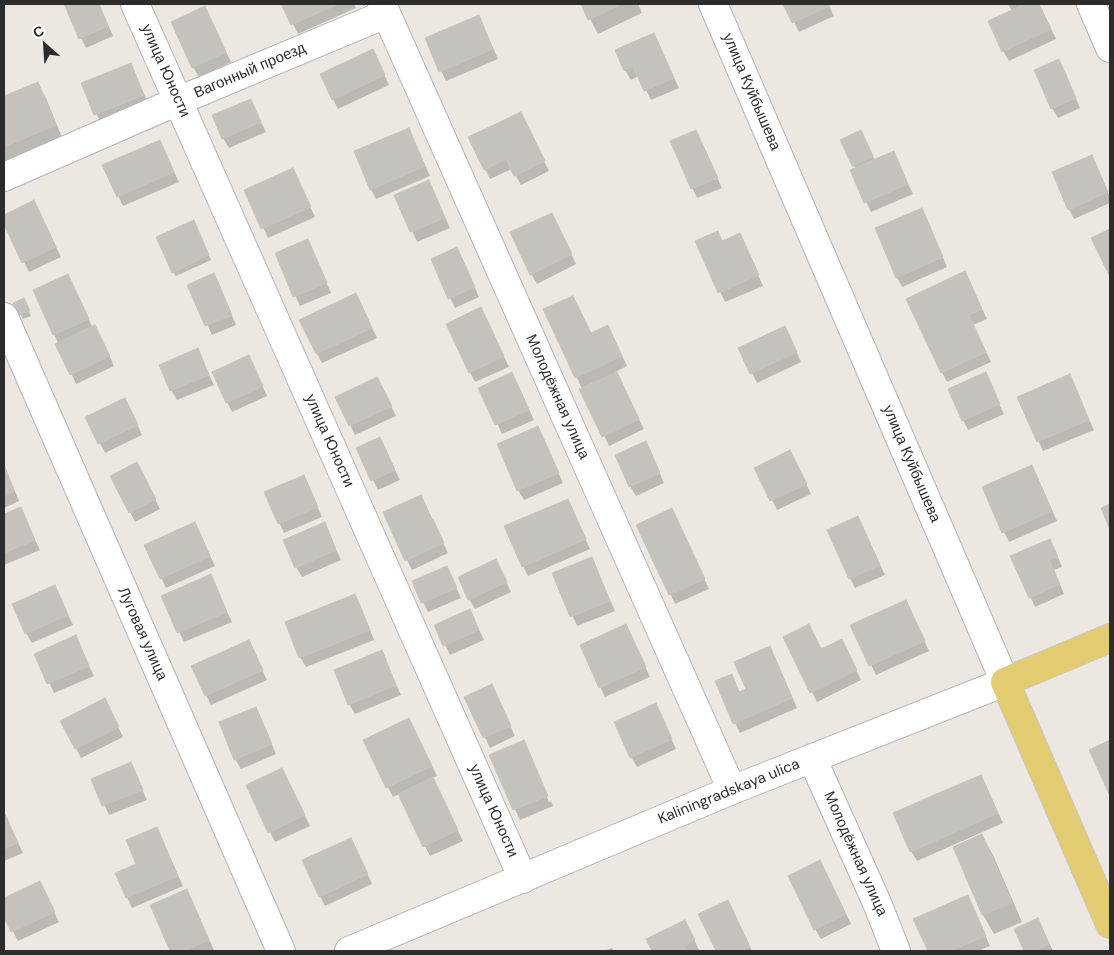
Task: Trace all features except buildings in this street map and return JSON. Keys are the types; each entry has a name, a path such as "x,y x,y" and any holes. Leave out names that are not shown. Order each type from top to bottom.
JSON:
{"main road":[{"name":"Kaliningradskaya ulica","path":"1006,682 1110,638"},
{"name":"улица Куйбышева","path":"1006,682 1110,924"}],"street":[{"name":"улица Юности","path":"135,4 523,879"},
{"name":"улица Куйбышева","path":"713,4 1006,682"},
{"path":"1091,4 1110,48"},
{"name":"Вагонный проезд","path":"4,177 384,9"},
{"name":"Молодёжная улица","path":"384,9 732,790"},
{"name":"Луговая улица","path":"4,317 281,951"},
{"name":"Kaliningradskaya ulica","path":"350,951 732,790 1006,682"},
{"name":"Молодёжная улица","path":"812,758 877,903 896,951"}]}
